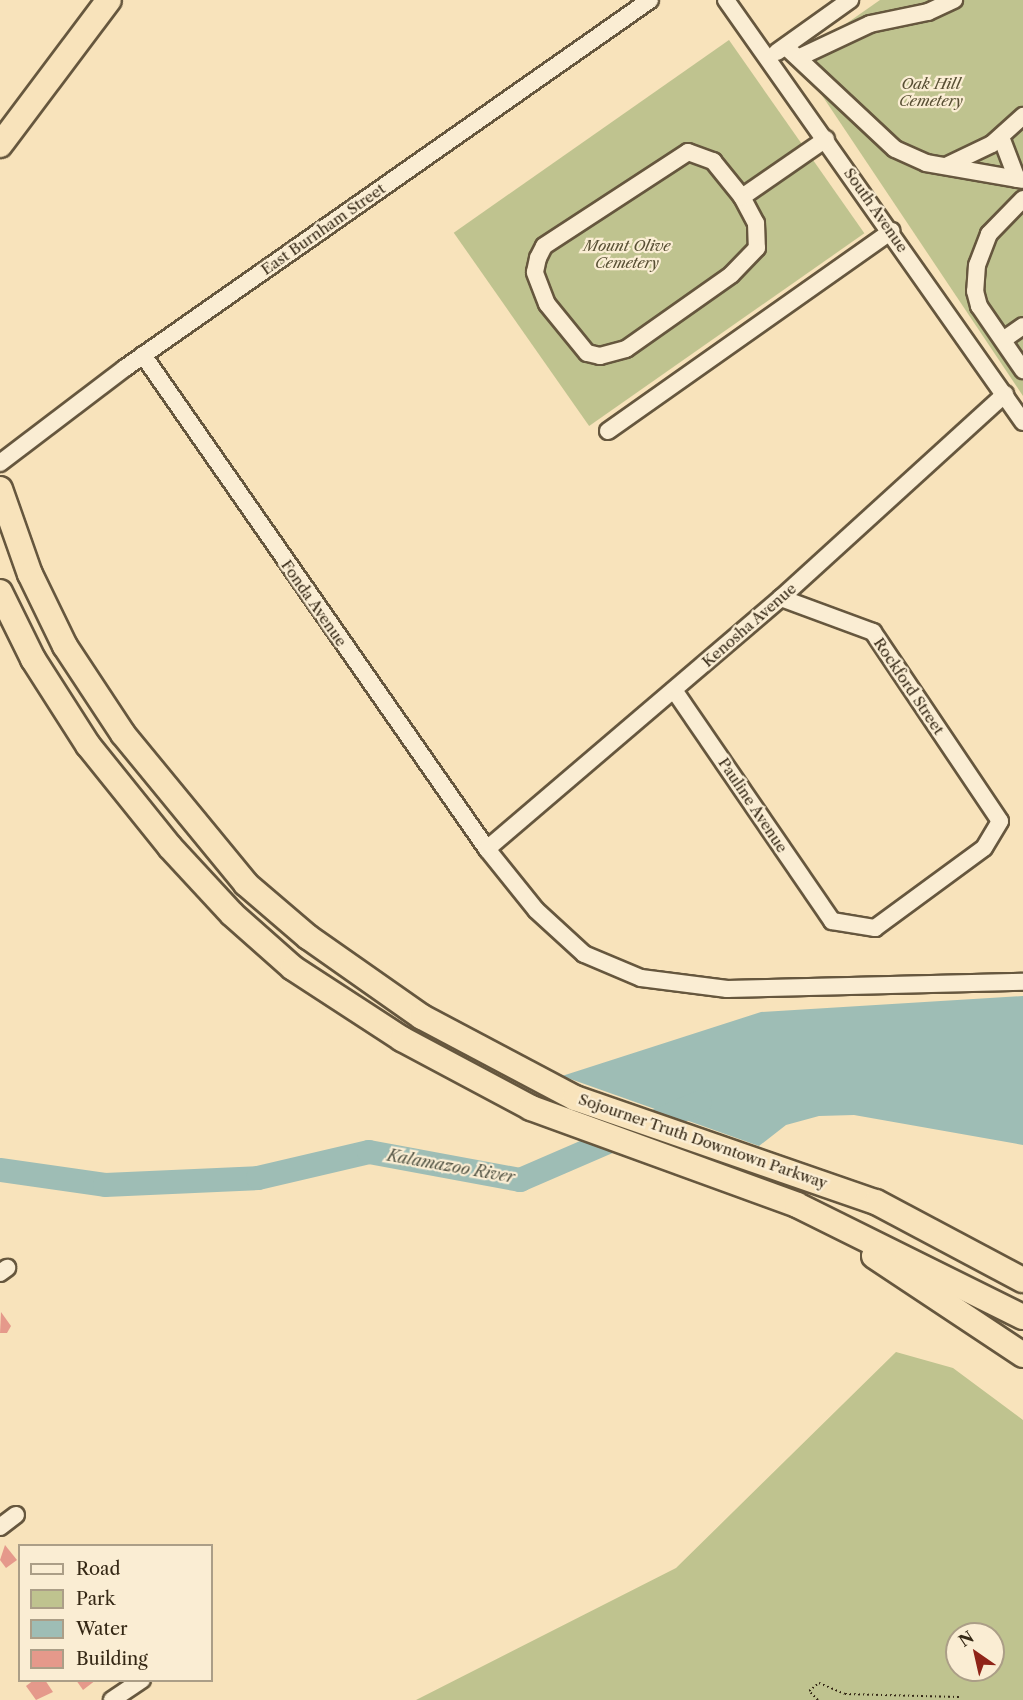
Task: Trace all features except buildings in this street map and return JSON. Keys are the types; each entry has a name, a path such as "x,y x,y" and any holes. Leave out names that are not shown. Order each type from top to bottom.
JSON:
{"highway":[{"path":"0,145 38,89 109,0"},
{"name":"Sojourner Truth Downtown Parkway","path":"0,489 30,574 65,646 123,734 246,884 308,937 422,1017 601,1108 768,1162 876,1202 1023,1280"},
{"name":"Sojourner Truth Downtown Parkway","path":"0,592 33,659 88,745 232,914 293,968 402,1039 497,1090 593,1133 736,1180 797,1205 1023,1317"},
{"path":"797,1205 1023,1355"}],"street":[{"name":"East Burnham Street","path":"0,463 143,355 650,0"},
{"name":"South Avenue","path":"726,0 891,231 1023,422"},
{"path":"769,58 850,0"},
{"path":"800,57 870,24 928,12 954,0"},
{"path":"786,46 895,149 946,166 1020,180"},
{"path":"946,166 1001,137 1023,116"},
{"path":"1001,137 1020,180"},
{"path":"742,197 826,139"},
{"path":"688,152 713,161 742,197 758,234 749,260 626,349 600,356 576,346 538,286 535,272 544,246 688,152"},
{"path":"1023,199 989,234 977,265 979,306 1023,370"},
{"path":"608,431 891,231"},
{"path":"1003,340 1023,326"},
{"name":"Fonda Avenue","path":"143,355 487,849 536,910 584,954 641,978 790,991 1023,982"},
{"name":"Kenosha Avenue","path":"487,849 781,598 1005,394"},
{"name":"Rockford Street","path":"781,598 873,632 1000,821 984,848 875,927 832,921"},
{"name":"Pauline Avenue","path":"674,690 832,921"},
{"path":"0,1527 16,1515"},
{"path":"112,1700 139,1682"}],"path":[{"path":"818,1700 809,1691 819,1683 845,1694 959,1697"}],"green space":[{"name":"Oak Hill Cemetery","path":"880,0 1023,0 1023,396 797,58"},
{"name":"Mount Olive Cemetery","path":"729,40 864,233 589,426 454,233"},
{"path":"896,1352 953,1368 1023,1420 1023,1700 416,1700 676,1568"}],"water":[{"path":"1023,996 1023,1145 854,1115 819,1116 786,1125 759,1146 562,1076 761,1012"}],"waterway":[{"name":"Kalamazoo River","path":"0,1170 105,1185 258,1178 369,1152 520,1180 700,1102"}]}
